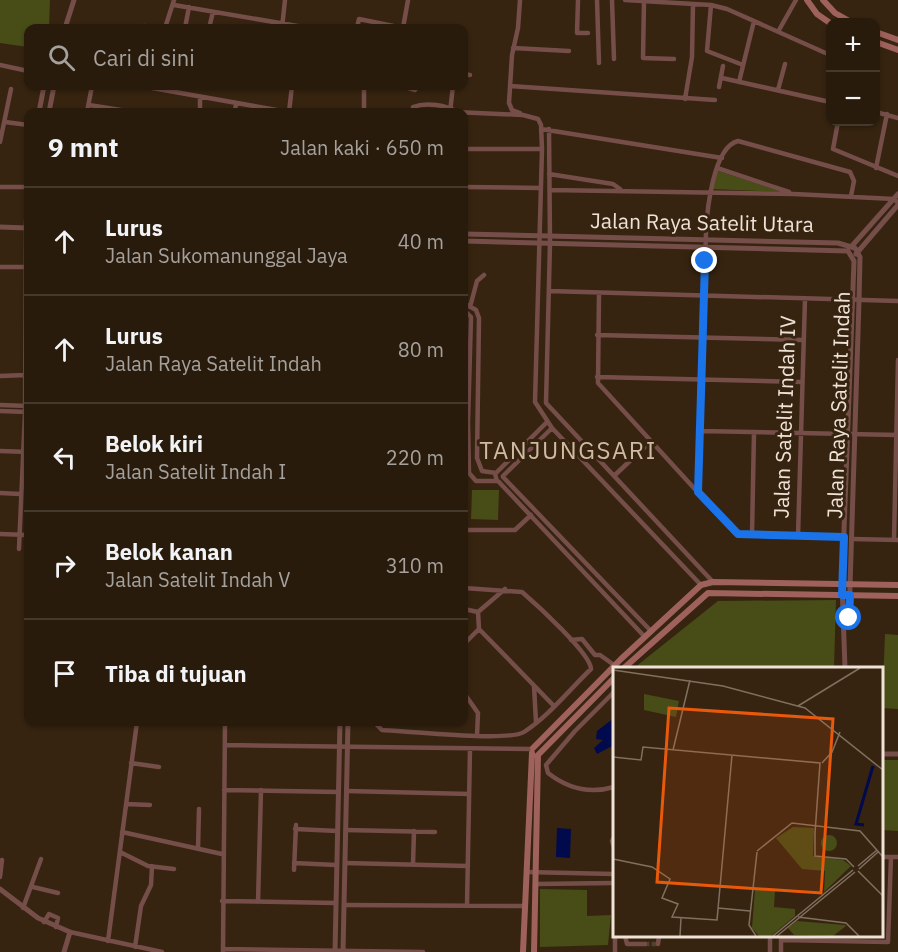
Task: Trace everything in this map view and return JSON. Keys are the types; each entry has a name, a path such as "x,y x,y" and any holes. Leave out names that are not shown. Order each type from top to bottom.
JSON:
{"main road":[{"path":"807,0 817,14 826,20"},
{"path":"824,0 835,13 844,18"},
{"path":"880,33 898,40"},
{"path":"880,43 898,50"},
{"path":"523,952 535,752 621,658 701,585 713,582 898,585"},
{"path":"629,667 708,593 898,597"},
{"path":"621,658 627,667"},
{"path":"534,952 535,752 613,680"}],"street":[{"path":"66,24 74,0"},
{"path":"198,8 199,0"},
{"path":"282,24 285,0"},
{"path":"404,24 408,0"},
{"path":"520,0 518,28 513,48 516,87 509,106 523,115"},
{"path":"578,0 577,32 588,33"},
{"path":"597,0 599,63"},
{"path":"612,0 614,59"},
{"path":"625,0 711,5 779,30 826,53"},
{"path":"779,30 796,0"},
{"path":"644,1 643,58 674,59"},
{"path":"166,24 174,2 272,24"},
{"path":"685,99 692,57 693,4"},
{"path":"711,5 707,51 743,65"},
{"path":"186,24 189,6"},
{"path":"210,24 213,12"},
{"path":"358,24 359,20 381,24"},
{"path":"739,82 754,21"},
{"path":"513,48 569,51"},
{"path":"778,90 786,64"},
{"path":"0,65 24,70"},
{"path":"719,87 723,66"},
{"path":"722,78 826,101"},
{"path":"516,87 715,100"},
{"path":"0,142 11,88"},
{"path":"40,108 43,90"},
{"path":"50,108 53,90"},
{"path":"88,108 91,90"},
{"path":"162,90 256,108"},
{"path":"289,108 292,90"},
{"path":"364,90 364,108"},
{"path":"450,108 452,90"},
{"path":"200,97 200,108"},
{"path":"0,102 8,104"},
{"path":"236,103 236,108"},
{"path":"89,105 108,108"},
{"path":"415,108 416,106 433,108"},
{"path":"468,112 536,117 541,127 535,402 552,428 701,585"},
{"path":"880,112 898,118"},
{"path":"876,168 887,114"},
{"path":"5,122 24,124"},
{"path":"837,126 832,149 863,159 876,168 898,176"},
{"path":"541,127 722,158"},
{"path":"549,129 550,243 546,403 713,582"},
{"path":"698,492 705,238 709,194 722,158 733,142 738,141 850,172 854,181 851,196"},
{"path":"468,149 542,149"},
{"path":"717,168 794,194"},
{"path":"549,174 613,184 620,189 709,194 851,196 897,202"},
{"path":"0,187 24,187"},
{"path":"468,187 541,188"},
{"path":"550,190 615,192 620,189"},
{"path":"897,202 851,248 856,254 897,202 898,194"},
{"path":"0,227 24,228"},
{"name":"Jalan Raya Satelit Utara","path":"468,234 705,238 838,243 851,248"},
{"name":"Jalan Raya Satelit Utara","path":"468,241 851,248"},
{"name":"Jalan Raya Satelit Indah","path":"846,595 850,584 852,539 856,254"},
{"path":"0,267 24,267"},
{"path":"468,309 477,281 484,275"},
{"path":"549,291 898,301"},
{"path":"598,293 597,383 734,532 752,535 844,537"},
{"name":"Jalan Satelit Indah IV","path":"798,536 804,299"},
{"name":"Jalan Raya Satelit Indah","path":"846,595 842,584 845,489 856,301"},
{"path":"468,304 471,305 479,318 477,458 480,468"},
{"path":"468,313 471,317 468,348"},
{"path":"597,335 803,340"},
{"path":"852,539 896,540 898,362"},
{"path":"0,376 24,375"},
{"path":"597,377 802,382"},
{"path":"0,405 24,409"},
{"path":"0,411 24,409"},
{"path":"547,422 494,477 501,479 650,630"},
{"path":"468,475 476,481 501,479 552,428"},
{"path":"700,431 897,435"},
{"path":"752,535 754,432"},
{"path":"615,475 650,442"},
{"path":"0,451 24,451"},
{"path":"19,549 20,494 24,460"},
{"path":"468,472 480,468 497,473"},
{"path":"501,479 531,515 644,636"},
{"path":"845,489 853,489"},
{"path":"0,493 20,494"},
{"path":"468,530 515,530 531,515"},
{"path":"0,534 24,535"},
{"path":"378,726 382,730 519,735 536,722 591,669 588,660 571,640 525,594 505,589 468,588"},
{"path":"478,612 505,589"},
{"path":"845,667 845,626 842,618 846,595"},
{"path":"468,610 478,612"},
{"path":"478,612 479,629 554,705"},
{"path":"631,622 637,616"},
{"path":"468,640 479,629"},
{"path":"571,640 582,639 595,655"},
{"path":"588,660 595,655 600,655 614,665"},
{"path":"534,686 536,722"},
{"path":"613,694 575,731 546,765 548,773 560,783 583,790 613,787"},
{"path":"468,699 478,713 477,735"},
{"path":"108,941 136,726"},
{"path":"225,726 222,854 223,951 423,952"},
{"path":"335,951 340,726"},
{"path":"345,950 348,726"},
{"path":"382,726 382,730"},
{"path":"225,745 470,748 535,752"},
{"path":"467,906 470,748"},
{"path":"883,753 898,754"},
{"path":"131,763 159,767"},
{"path":"224,790 338,792"},
{"path":"258,902 261,790"},
{"path":"347,791 469,794"},
{"path":"126,804 150,806"},
{"path":"198,849 200,809"},
{"path":"294,870 296,827 337,831"},
{"path":"346,830 435,832"},
{"path":"413,864 414,831"},
{"path":"122,832 153,841 222,854"},
{"path":"120,852 130,859 152,866 174,869"},
{"path":"883,857 898,857"},
{"path":"781,952 781,938 889,941 891,857"},
{"path":"23,908 33,887 41,859"},
{"path":"0,877 2,860"},
{"path":"294,863 336,865"},
{"path":"345,863 468,866"},
{"path":"135,947 141,906 151,885 152,866"},
{"path":"526,872 613,874"},
{"path":"545,874 545,882"},
{"path":"535,884 545,882 613,883"},
{"path":"33,887 58,893"},
{"path":"0,889 23,908 56,927 116,944 162,952"},
{"path":"222,901 336,903"},
{"path":"344,905 524,906"},
{"path":"64,952 70,932"},
{"path":"625,937 627,944 645,944"},
{"path":"658,944 659,937"},
{"path":"115,952 116,944"}],"green space":[{"path":"0,0 50,0 49,24 24,24 24,46 0,43"},
{"path":"718,171 783,192 711,189"},
{"path":"472,490 499,490 498,520 471,519"},
{"path":"836,600 834,667 635,667 718,601"},
{"path":"885,634 898,635 898,709 883,708"},
{"path":"883,760 898,760 898,831 883,830"},
{"path":"540,889 587,890 587,916 611,915 608,945 540,947"}],"shaded area":[{"path":"613,719 613,746 597,754 594,748 603,740 596,739 597,731"},
{"path":"557,828 571,829 570,858 556,857"}],"tunnel":[{"path":"645,944 658,944"}],"district":[{"name":"TANJUNGSARI","path":"568,451"}],"route":[{"path":"705,261 698,492 738,534 844,537 842,595 850,595 849,618"}]}
